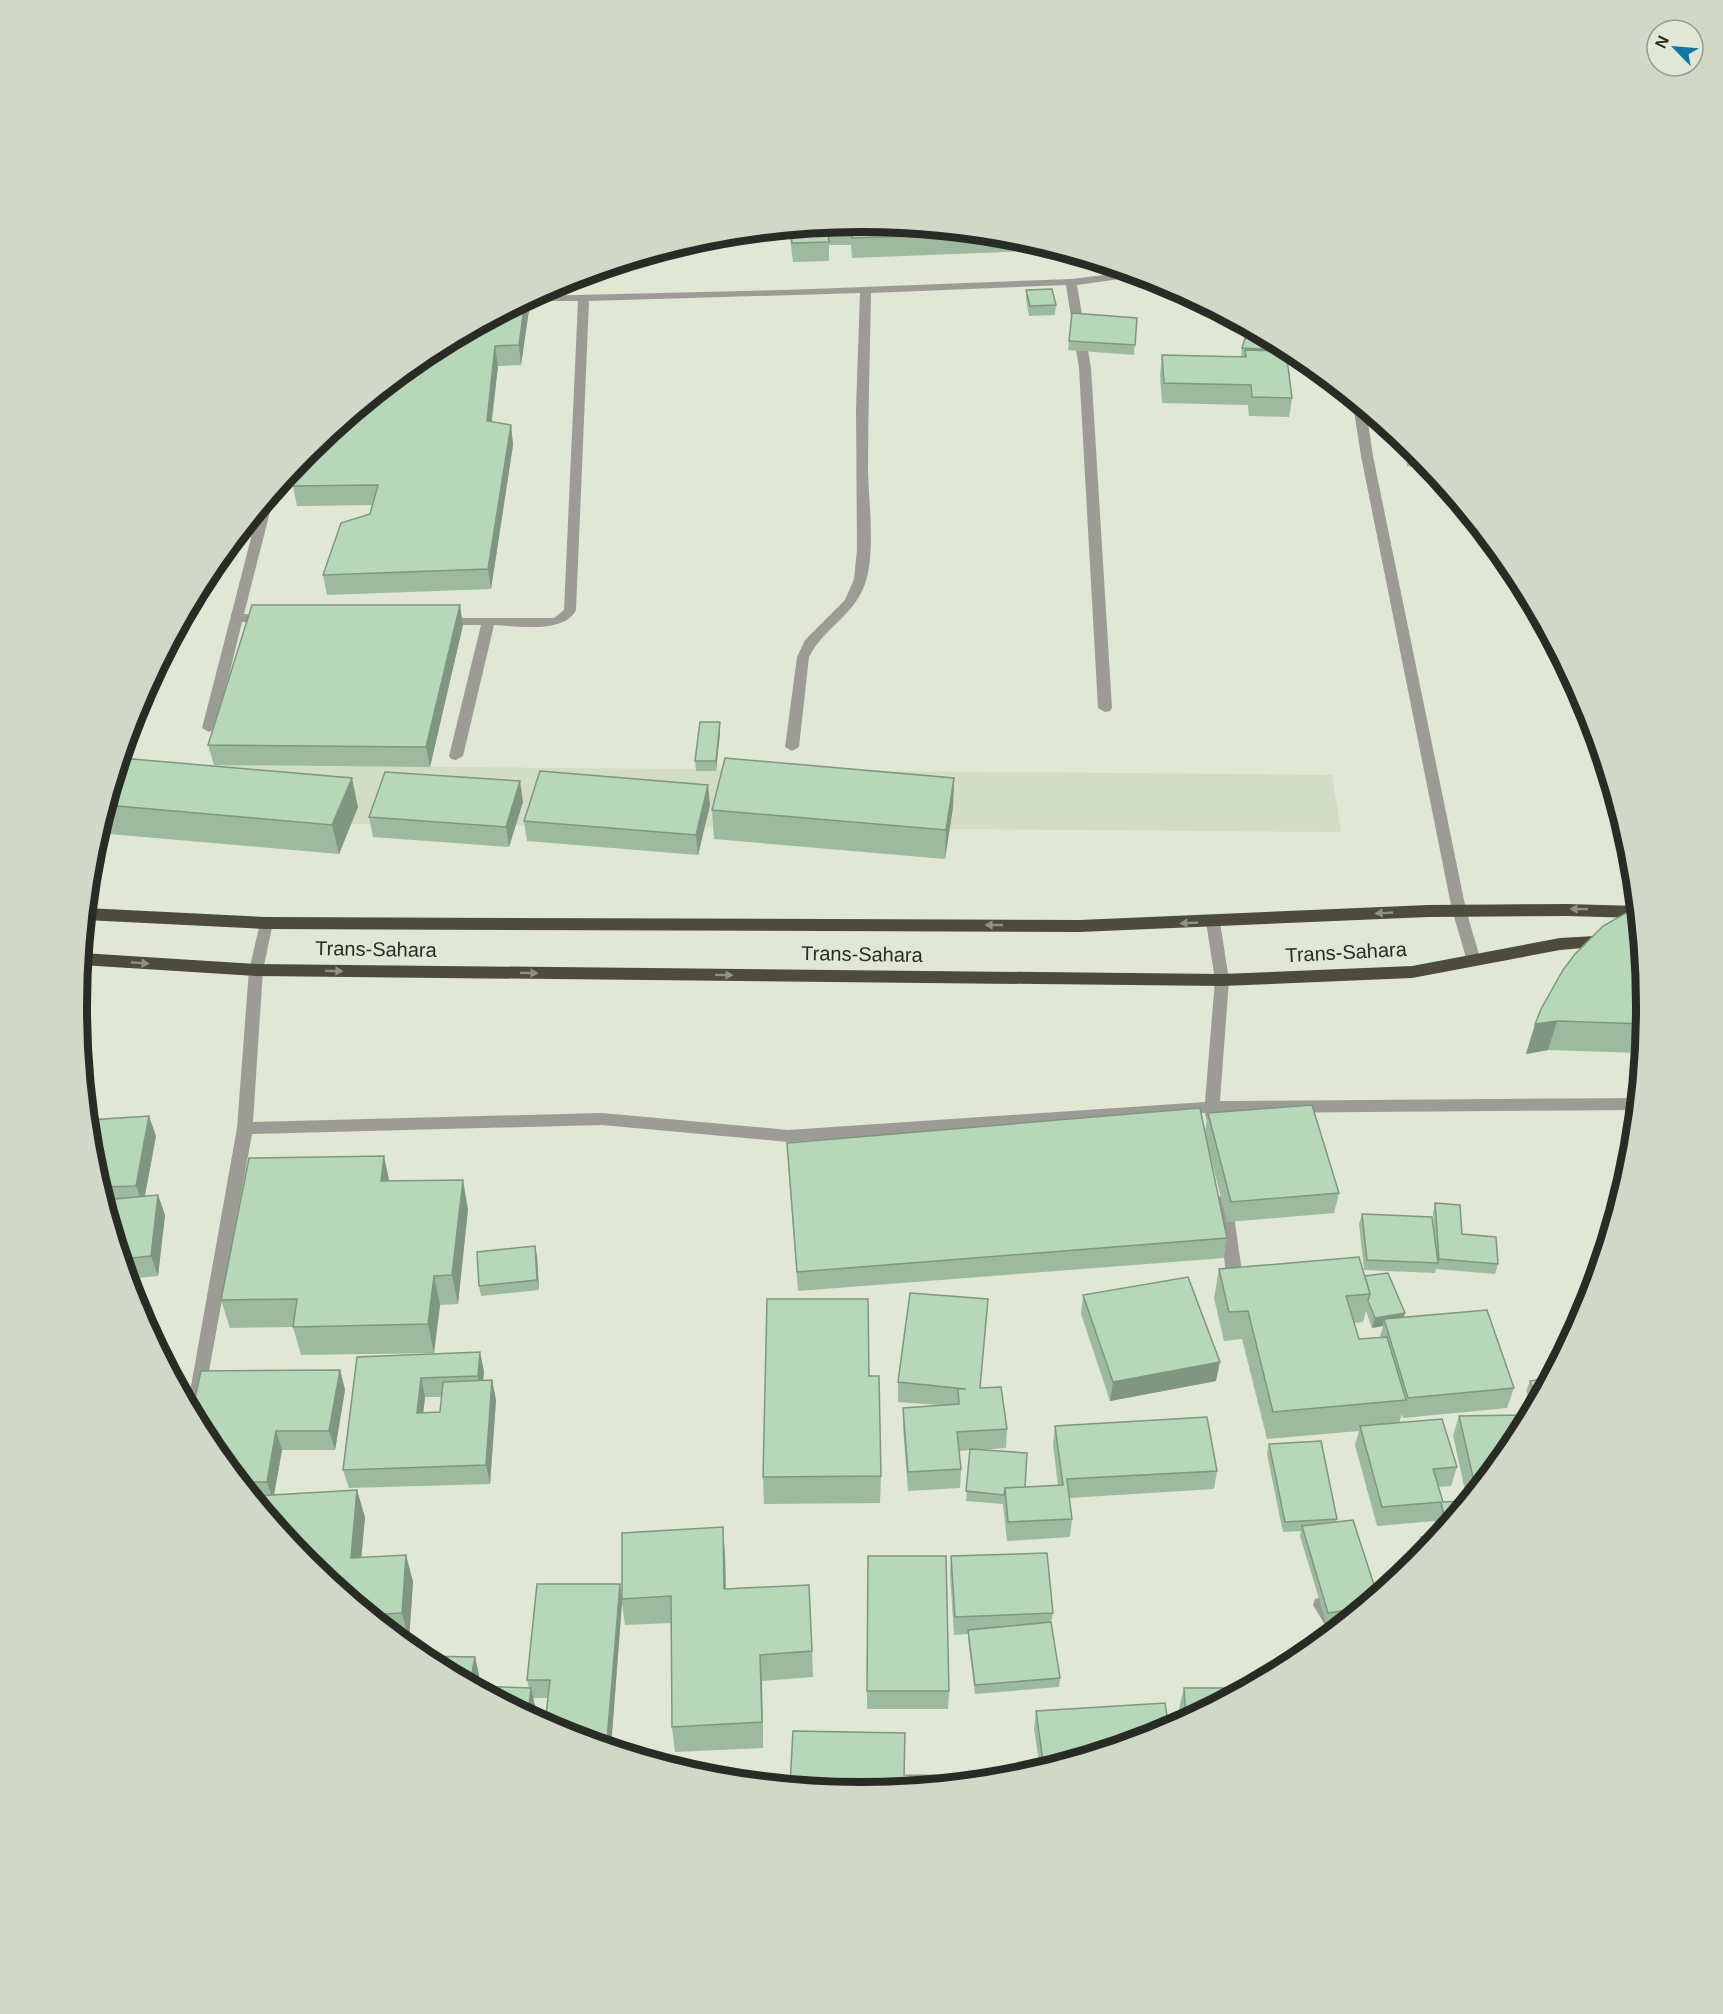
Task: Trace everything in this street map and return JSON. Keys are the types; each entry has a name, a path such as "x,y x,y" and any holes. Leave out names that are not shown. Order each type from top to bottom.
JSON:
{"highway":[{"name":"Trans-Sahara","path":"93,914 266,922 1079,926 1459,910 1584,909 1630,912"},
{"name":"Trans-Sahara","path":"89,959 256,970 1222,980 1412,972 1560,944 1630,941"}],"street":[{"path":"548,299 866,290 1071,282 1117,277"},
{"path":"1071,282 1085,368 1105,708"},
{"path":"792,747 803,657 810,643 851,602 860,579 863,549 862,409 866,290"},
{"path":"428,621 556,621 567,616 572,606 584,298"},
{"path":"1361,416 1369,468 1459,910 1474,961"},
{"path":"209,728 263,516"},
{"path":"238,618 286,619"},
{"path":"456,756 488,622"},
{"path":"196,1403 245,1128 256,970 266,922"},
{"path":"1213,922 1222,980 1212,1107 1215,1130"},
{"path":"245,1128 602,1119 788,1136 1212,1107 1629,1104"},
{"path":"1223,1187 1238,1302"},
{"path":"1316,1585 1322,1606 1332,1622"}],"shaded area":[{"path":"129,764 1332,775 1341,832 110,822 121,780"}],"building":[{"path":"852,232 862,232 928,236 852,238"},
{"path":"828,233 829,242 792,243 791,236"},
{"path":"1052,289 1056,305 1030,306 1026,290"},
{"path":"524,310 519,345 495,346 487,421 511,425 488,569 323,575 341,523 370,514 378,485 293,486 295,480 314,459 390,393 431,363 474,336"},
{"path":"1072,313 1137,318 1135,345 1069,341"},
{"path":"1245,338 1254,339 1271,350 1242,348"},
{"path":"1245,350 1272,351 1287,360 1292,398 1252,397 1251,385 1164,383 1162,355 1246,357"},
{"path":"252,605 460,605 426,747 208,745"},
{"path":"700,722 720,722 716,761 695,761"},
{"path":"725,758 954,778 946,830 712,810"},
{"path":"128,759 352,778 332,825 113,806"},
{"path":"540,771 708,785 696,835 524,821"},
{"path":"385,772 520,781 506,827 369,817"},
{"path":"1630,913 1634,956 1635,1024 1557,1021 1535,1024 1563,970 1575,954 1603,926"},
{"path":"1312,1105 1339,1193 1231,1202 1208,1113"},
{"path":"1200,1108 1227,1238 797,1272 787,1143"},
{"path":"149,1116 136,1186 108,1187 96,1119"},
{"path":"384,1156 381,1181 463,1180 452,1275 434,1276 428,1324 293,1327 297,1299 221,1300 249,1158"},
{"path":"158,1195 151,1256 129,1258 111,1199"},
{"path":"1435,1203 1460,1205 1462,1234 1496,1237 1498,1264 1439,1259"},
{"path":"1362,1214 1432,1217 1438,1263 1367,1260"},
{"path":"535,1246 537,1280 479,1286 477,1252"},
{"path":"1359,1257 1370,1294 1346,1296 1359,1339 1387,1337 1406,1400 1273,1412 1248,1311 1229,1312 1219,1269"},
{"path":"1388,1273 1405,1313 1375,1318 1368,1301 1370,1294 1365,1276"},
{"path":"1188,1277 1220,1362 1113,1382 1083,1295"},
{"path":"910,1293 988,1299 980,1388 1001,1387 1007,1429 957,1432 961,1469 908,1472 903,1408 959,1404 958,1389 966,1389 898,1382"},
{"path":"767,1299 868,1299 869,1376 879,1376 881,1476 763,1477"},
{"path":"1487,1310 1514,1388 1408,1398 1384,1319"},
{"path":"480,1352 478,1376 421,1378 417,1413 440,1412 443,1382 492,1380 486,1465 343,1470 357,1357"},
{"path":"340,1370 329,1431 276,1431 267,1482 250,1482 195,1400 201,1371"},
{"path":"1540,1379 1534,1391 1530,1381"},
{"path":"1519,1415 1474,1481 1459,1416"},
{"path":"1207,1417 1217,1471 1067,1479 1072,1519 1008,1522 1005,1488 1063,1485 1055,1426"},
{"path":"1442,1419 1457,1467 1433,1469 1443,1502 1457,1501 1444,1518 1441,1502 1382,1507 1360,1426"},
{"path":"1321,1441 1337,1519 1285,1522 1269,1444"},
{"path":"970,1449 1027,1453 1025,1487 1005,1488 1004,1495 966,1491"},
{"path":"357,1490 351,1558 406,1555 402,1613 382,1614 351,1589 314,1555 261,1496"},
{"path":"1353,1520 1375,1587 1346,1610 1328,1613 1302,1526"},
{"path":"723,1527 724,1589 809,1585 812,1651 760,1655 762,1722 672,1727 671,1596 622,1599 622,1533"},
{"path":"1047,1553 1053,1613 955,1617 951,1556"},
{"path":"868,1556 946,1556 949,1691 867,1691"},
{"path":"537,1584 620,1584 607,1738 546,1714 550,1680 527,1680"},
{"path":"1051,1622 1060,1678 975,1685 968,1630"},
{"path":"440,1656 475,1657 471,1676"},
{"path":"490,1687 531,1688 529,1707"},
{"path":"1184,1688 1230,1688 1204,1702 1185,1710"},
{"path":"1165,1703 1168,1719 1110,1740 1043,1760 1036,1711"},
{"path":"793,1731 905,1733 904,1775 955,1776 862,1782 790,1778"}]}
